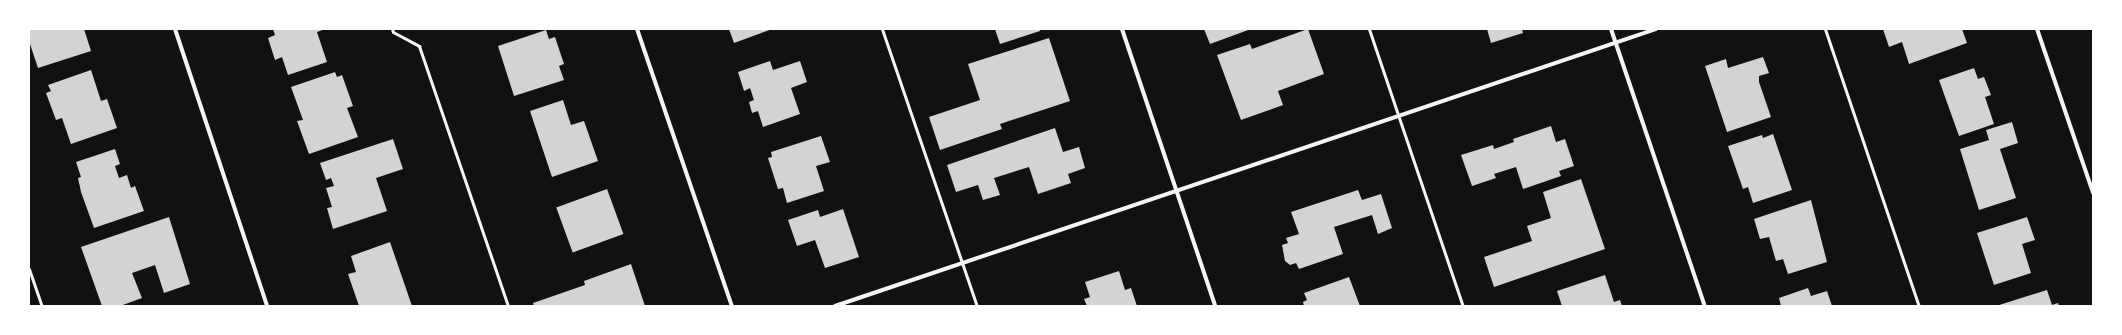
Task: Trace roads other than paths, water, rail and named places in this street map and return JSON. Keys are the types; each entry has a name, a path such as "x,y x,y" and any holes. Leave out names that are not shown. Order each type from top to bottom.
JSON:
{"street":[{"path":"174,29 267,306"},
{"path":"637,29 732,306"},
{"path":"1122,29 1215,306"},
{"path":"1611,29 1705,306"},
{"path":"835,306 1656,29"},
{"path":"2037,29 2093,193"}],"lane":[{"path":"392,29 393,32 419,46 508,306"},
{"path":"882,29 977,306"},
{"path":"1369,29 1463,306"},
{"path":"1825,29 1919,306"},
{"path":"29,269 42,306"}]}
